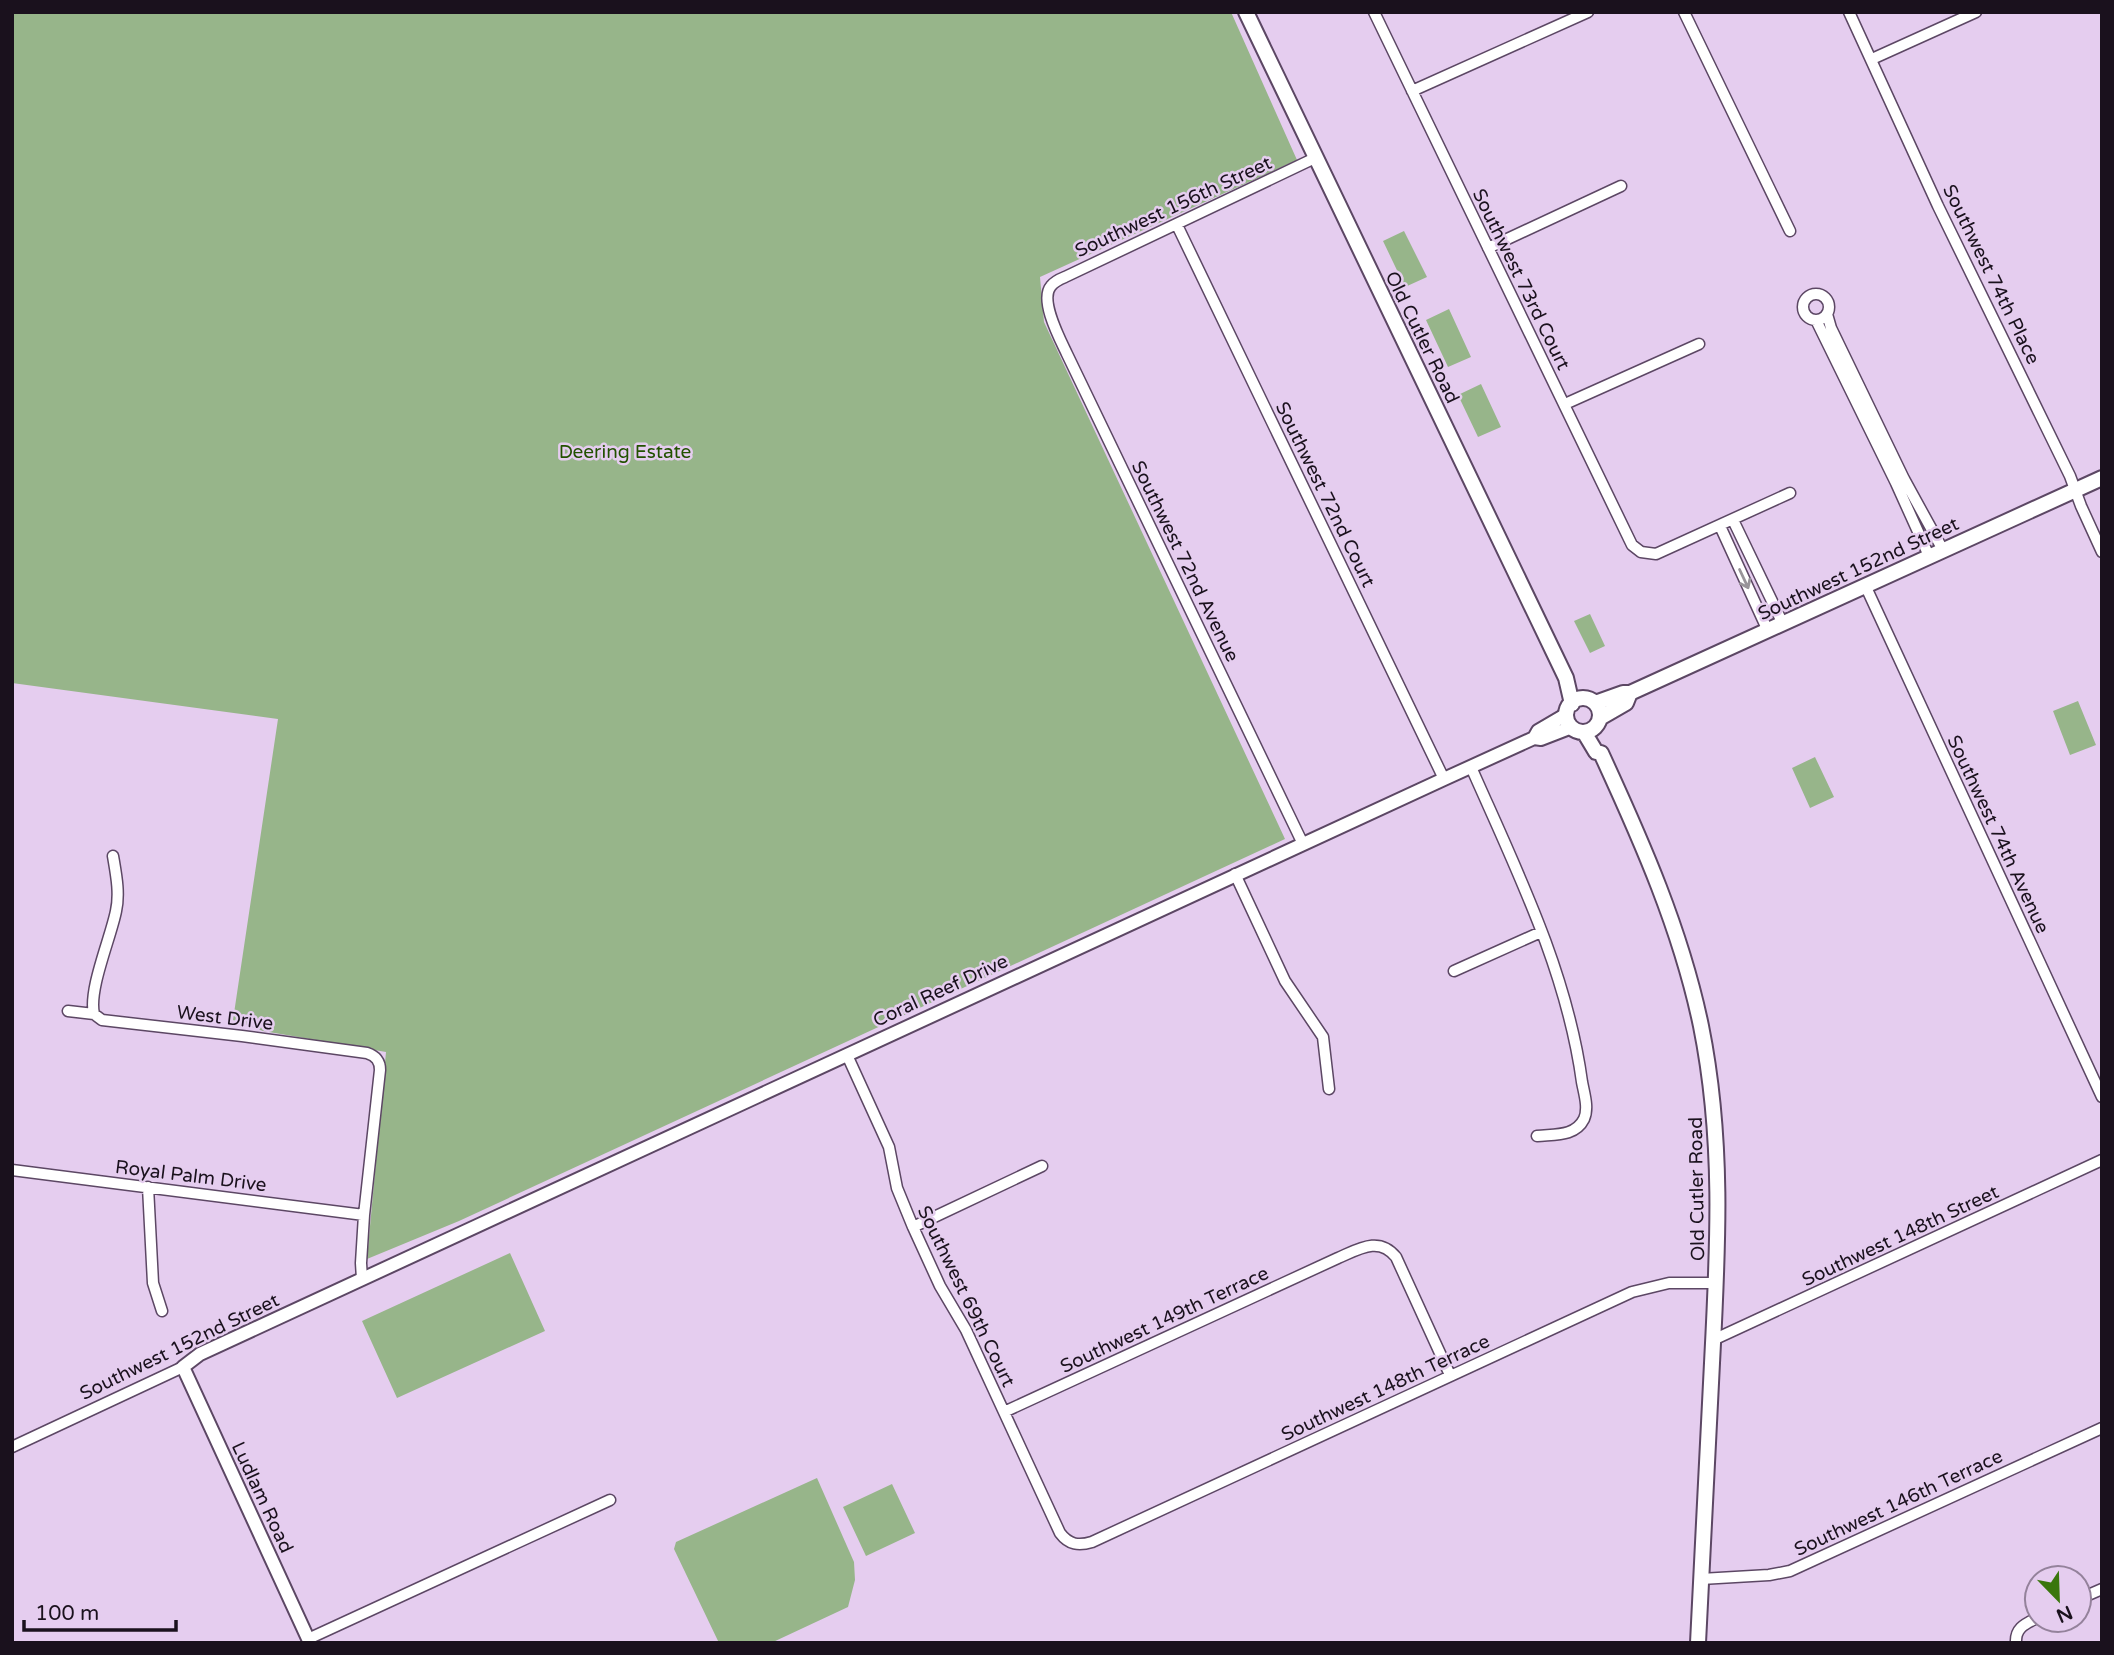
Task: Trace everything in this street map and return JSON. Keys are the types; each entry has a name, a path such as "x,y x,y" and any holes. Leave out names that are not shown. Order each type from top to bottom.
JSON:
{"main road":[{"name":"Old Cutler Road","path":"1246,12 1566,678 1604,748 1601,753 1660,885 1679,941 1699,1017 1712,1092 1718,1150 1716,1283 1698,1643"},
{"name":"Southwest 152nd Street","path":"1584,715 1623,693 1630,693 2102,478"}],"street":[{"name":"Southwest 73rd Court","path":"1374,12 1630,542 1636,550 1646,553 1660,552 1720,526"},
{"path":"1412,91 1588,12"},
{"path":"1684,12 1790,231"},
{"name":"Southwest 74th Place","path":"1849,12 2102,552"},
{"path":"1872,59 1976,12"},
{"name":"Southwest 156th Street","path":"1049,289 1065,276 1315,158"},
{"path":"1488,248 1621,186"},
{"name":"Southwest 72nd Court","path":"1177,225 1444,779"},
{"name":"Southwest 72nd Avenue","path":"1049,289 1047,297 1058,335 1303,844"},
{"path":"1827,314 1816,320 1808,318 1804,303 1809,297 1817,295 1825,298 1827,314 1852,380 1936,553"},
{"path":"1816,320 1852,380"},
{"path":"1565,404 1699,344"},
{"path":"1900,481 1936,553"},
{"path":"1768,631 1720,526 1790,493"},
{"path":"1733,520 1783,624"},
{"name":"Southwest 74th Avenue","path":"1865,585 2102,1097"},
{"name":"Coral Reef Drive","path":"362,1279 1534,738 1538,731 1584,715"},
{"path":"1471,767 1507,844 1541,932 1566,1006 1581,1073 1586,1111 1582,1122 1566,1133 1537,1136"},
{"path":"94,1014 96,985 118,902 113,856"},
{"path":"1235,874 1285,981 1323,1037 1329,1089"},
{"path":"1454,971 1541,932"},
{"name":"West Drive","path":"68,1011 94,1014 102,1020 367,1054 378,1060 380,1070 364,1215"},
{"name":"Southwest 69th Court","path":"847,1055 890,1150 897,1188 913,1227 947,1298 966,1330 1060,1533 1074,1544"},
{"name":"Southwest 148th Street","path":"1713,1340 2102,1160"},
{"path":"913,1227 1042,1166"},
{"name":"Royal Palm Drive","path":"12,1170 364,1215"},
{"path":"148,1187 153,1283 162,1311"},
{"path":"362,1279 364,1215"},
{"name":"Southwest 149th Terrace","path":"1004,1412 1338,1258 1374,1244 1382,1245 1391,1251 1399,1264 1450,1376"},
{"name":"Southwest 152nd Street","path":"12,1447 183,1367 205,1351 362,1279"},
{"name":"Southwest 148th Terrace","path":"1074,1544 1092,1542 1636,1290 1669,1283 1716,1283"},
{"name":"Ludlam Road","path":"183,1367 309,1641"},
{"name":"Southwest 146th Terrace","path":"1701,1579 1769,1575 1790,1571 2102,1427"},
{"path":"309,1641 610,1500"},
{"path":"2016,1643 2017,1632 2023,1625"}],"green space":[{"name":"Deering Estate","path":"12,12 1231,12 1297,160 1040,277 1044,322 1285,839 459,1221 367,1259 386,1052 263,1031 233,1020 278,719 12,683"},
{"path":"1404,231 1427,277 1405,287 1383,241"},
{"path":"1449,309 1471,357 1448,367 1426,320"},
{"path":"1481,384 1501,427 1478,437 1458,395"},
{"path":"1590,614 1605,646 1590,653 1574,621"},
{"path":"2078,701 2096,745 2070,755 2053,711"},
{"path":"1815,757 1834,797 1810,808 1792,768"},
{"path":"510,1253 545,1331 397,1398 362,1321"},
{"path":"817,1478 854,1562 855,1580 848,1607 771,1643 719,1643 674,1549 676,1542"},
{"path":"892,1484 915,1533 866,1556 843,1507"}]}
